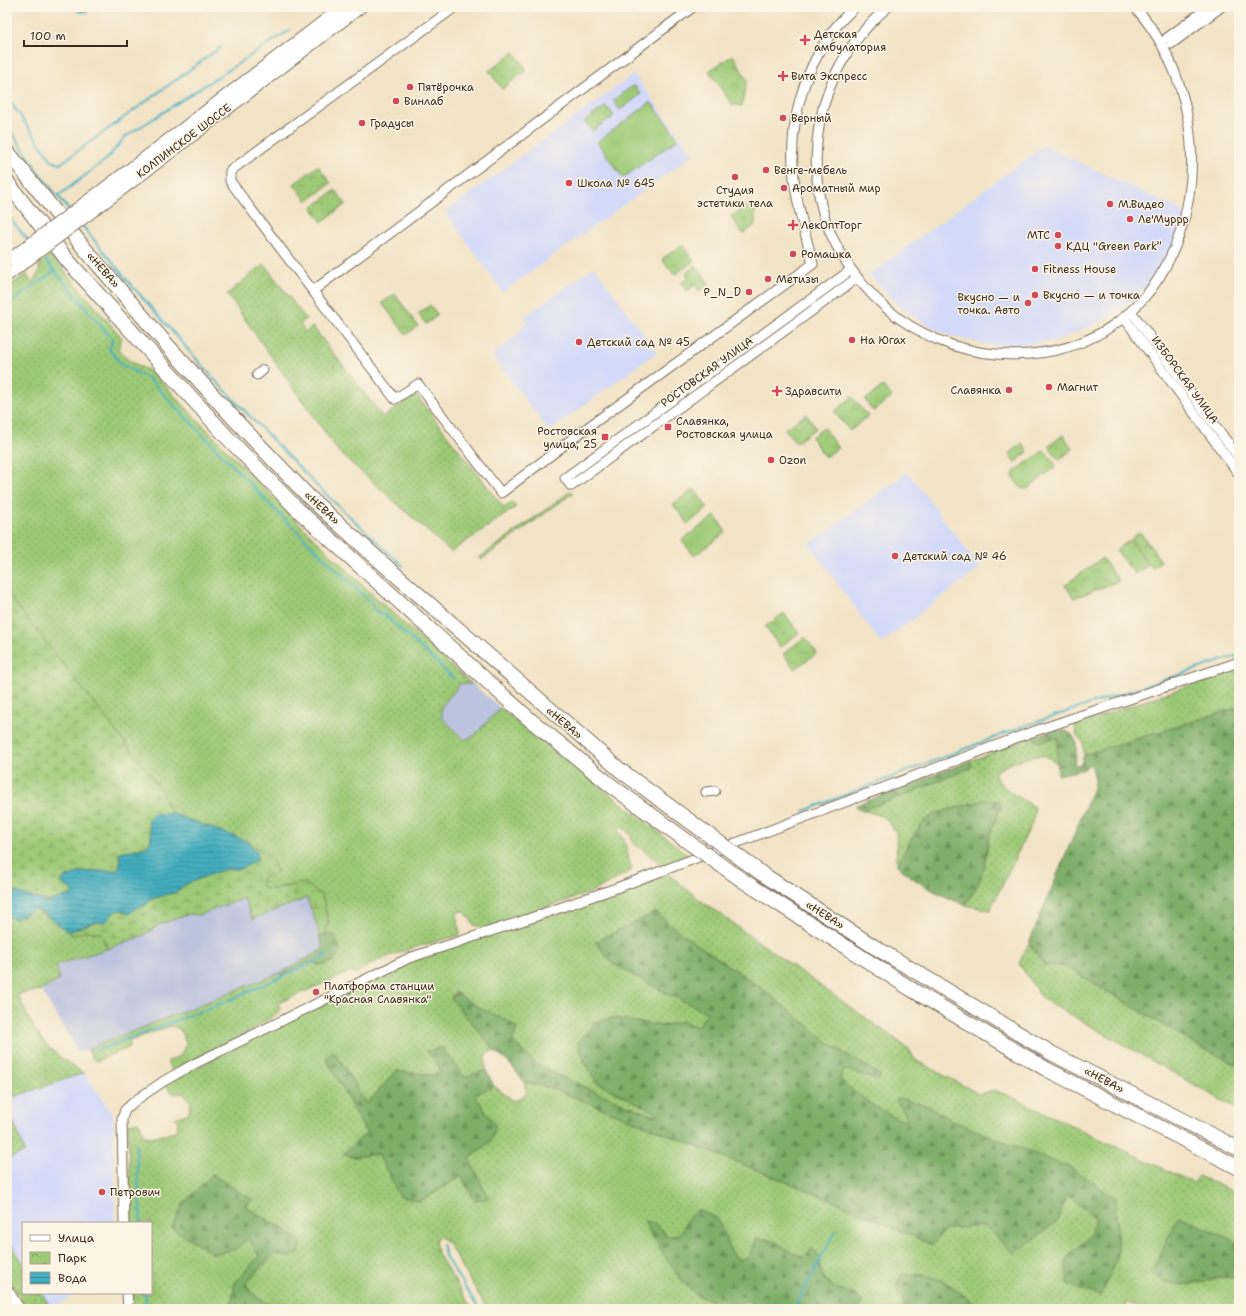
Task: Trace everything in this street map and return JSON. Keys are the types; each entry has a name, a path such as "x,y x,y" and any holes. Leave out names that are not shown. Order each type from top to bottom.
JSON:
{"highway":[{"name":"«НЕВА»","path":"7,151 84,248 168,346 239,424 310,498 620,770 761,873 873,946 1053,1054 1239,1149"},
{"name":"«НЕВА»","path":"7,182 68,261 226,436 298,510 528,718 609,784 690,844 742,880 910,989 1040,1065 1239,1168"},
{"path":"7,1293 17,1309"}],"main road":[{"name":"КОЛПИНСКОЕ ШОССЕ","path":"131,175 343,7"},
{"name":"КОЛПИНСКОЕ ШОССЕ","path":"7,275 13,262 360,7"}],"street":[{"path":"455,7 230,171 230,181 395,399 418,384 501,493 586,429 813,264 794,180 792,137 799,98 811,69 832,30 855,7"},
{"path":"314,290 693,7"},
{"path":"1135,7 1169,41 1178,54"},
{"path":"1169,41 1209,7"},
{"path":"1169,41 1221,7"},
{"path":"885,9 858,38 838,69 824,102 817,138 816,174 824,214 831,234 851,270 878,301 915,329 938,340 962,348 986,353 1010,355 1035,354 1082,342 1105,332 1129,316 1154,294 1169,276"},
{"name":"РОСТОВСКАЯ УЛИЦА","path":"851,270 565,478 571,486 857,278"},
{"name":"ИЗБОРСКАЯ УЛИЦА","path":"1129,316 1239,458"},
{"name":"ИЗБОРСКАЯ УЛИЦА","path":"1129,316 1239,474"},
{"path":"124,1222 122,1119 125,1110 164,1081 239,1040 409,958 612,890 1029,733 1239,662"},
{"path":"127,1294 128,1309"}],"shaded area":[{"name":"Школа № 645","path":"634,74 693,155 503,292 445,212"},
{"path":"1044,146 1189,214 1173,250 1160,271 1130,302 1111,316 1087,328 1054,341 1019,345 988,345 951,336 927,325 901,308 869,275"},
{"name":"Детский сад № 45","path":"594,267 657,352 549,431 492,355 521,333 519,329 528,323 524,317"},
{"name":"Детский сад № 46","path":"908,472 980,568 881,643 809,544"},
{"path":"460,683 472,684 510,716 492,765 410,692"},
{"path":"244,898 252,918 307,898 311,913 317,921 323,949 280,973 79,1053 41,990 60,980 56,966 144,935 160,924 190,914 199,915"},
{"path":"84,1073 113,1114 115,1222 22,1222 22,1261 7,1237 7,1159 24,1152 7,1105 7,1099"},
{"path":"43,1294 76,1294 51,1309"}],"green space":[{"path":"514,52 527,70 502,89 489,71"},
{"path":"733,55 747,80 742,106 732,105 709,71"},
{"path":"634,85 641,94 620,110 613,100"},
{"path":"651,102 678,139 623,178 597,142"},
{"path":"606,106 614,116 592,131 585,121"},
{"path":"318,166 331,183 307,201 294,184"},
{"path":"335,190 346,204 322,222 312,208"},
{"path":"745,206 755,209 755,225 743,234 731,217"},
{"path":"682,245 694,261 674,275 662,259"},
{"path":"51,255 122,338 118,349 128,360 153,373 308,533 389,610 472,684 461,683 441,707 442,718 465,740 474,736 500,708 688,855 664,866 632,842 631,835 622,827 618,830 624,840 632,870 592,892 485,928 474,925 465,911 457,912 460,935 391,955 366,967 356,974 350,971 278,1003 281,1011 250,1031 172,1070 167,1062 181,1055 186,1043 180,1029 171,1026 129,1041 130,1047 97,1061 91,1057 88,1049 280,973 281,975 308,962 322,965 335,936 326,933 328,921 322,895 285,886 268,890 262,886 262,877 277,873 267,854 247,841 171,813 161,791 149,773 7,593 7,288 26,274 32,283 39,272 39,265"},
{"path":"264,264 306,319 300,324 305,332 313,327 383,417 416,395 504,508 513,502 516,507 451,552 338,451 227,294"},
{"path":"696,265 709,284 699,291 695,285 687,291 681,283 689,278 686,273"},
{"path":"395,294 418,326 406,335 382,303"},
{"path":"430,305 438,315 426,324 418,314"},
{"path":"883,386 892,397 873,411 865,400"},
{"path":"852,397 868,416 850,431 834,412"},
{"path":"806,414 816,428 796,443 785,429"},
{"path":"824,428 838,448 825,457 811,437"},
{"path":"1063,435 1073,449 1059,460 1049,446"},
{"path":"1022,443 1028,452 1015,462 1009,454"},
{"path":"1043,451 1046,452 1055,464 1055,467 1027,489 1021,488 1013,477 1014,472"},
{"path":"694,489 708,508 688,524 673,504"},
{"path":"571,491 573,493 481,560 479,558"},
{"path":"715,516 726,532 694,556 682,540"},
{"path":"1140,532 1161,561 1152,568 1131,539"},
{"path":"1130,540 1148,565 1135,574 1116,550"},
{"path":"1102,558 1119,581 1074,598 1065,585"},
{"path":"7,593 149,773 161,791 171,813 154,814 148,823 150,841 148,845 119,853 120,866 117,870 81,872 64,878 61,883 71,889 73,894 47,902 7,889"},
{"path":"784,613 799,633 780,647 765,627"},
{"path":"805,637 817,653 795,669 783,654"},
{"path":"1239,668 1239,707 1084,755 1083,742 1077,736 1075,725"},
{"path":"1239,707 1239,1066 1202,1048 1065,966 1044,965 1029,943 1093,788 1095,778 1091,765 1087,765 1085,769 1058,775 1058,738 1051,738 1038,742 1035,740 1036,736 1055,731 1069,733 1074,737 1076,743 1074,764 1080,766 1084,755"},
{"path":"1036,736 1035,740 1038,742 1058,738 1057,763 1046,756 1034,756 1011,763 994,773 1002,785 1035,808 1033,821 990,910 965,905 978,884 989,837 1001,807 972,803 956,809 937,813 924,821 912,838 897,865 896,832 884,817 863,810 910,793 970,768 972,765 970,761"},
{"path":"970,761 972,765 970,768 910,793 863,810 857,809 856,805"},
{"path":"984,800 999,801 1001,807 989,837 984,868 978,884 965,905 929,888 913,878 897,865 912,838 924,821 937,813"},
{"path":"247,841 270,858 277,873 263,877 262,886 268,890 304,883 322,895 328,921 326,933 319,936 307,898 252,919 244,898 199,915 190,914 160,924 144,935 107,949 101,933 87,931 72,935 68,932 94,922 106,922 115,911 121,910 130,914 137,907 145,906 151,899 176,892 186,884 225,869 240,869 257,852"},
{"path":"667,873 700,900 909,1049 915,1060 979,1094 994,1090 1009,1096 1194,1183 1198,1176 1239,1194 1239,1243 1179,1216 1152,1272 1184,1285 1227,1277 1239,1279 1239,1309 1144,1309 1125,1302 1126,1309 979,1309 970,1300 945,1282 926,1276 902,1274 898,1282 897,1289 899,1296 904,1303 903,1309 859,1309 862,1302 854,1294 835,1288 826,1281 820,1270 820,1256 812,1248 806,1258 767,1239 748,1258 738,1260 731,1251 717,1219 687,1221 684,1229 676,1235 665,1236 663,1230 654,1239 691,1290 700,1297 711,1300 715,1309 487,1309 448,1243 439,1236 435,1241 437,1252 472,1309 275,1309 249,1291 246,1283 274,1254 289,1256 299,1252 286,1230 257,1214 246,1206 253,1200 172,1227 213,1254 236,1249 249,1238 259,1256 235,1283 230,1309 134,1309 133,1294 152,1294 152,1222 131,1222 128,1124 137,1122 141,1125 142,1132 147,1137 165,1135 177,1130 178,1122 175,1118 189,1113 191,1102 183,1093 174,1094 169,1090 166,1083 411,960 606,898 614,901","holes":["656,912 682,934 760,987 830,1044 880,1075 872,1079 853,1070 843,1070 840,1079 880,1110 907,1121 904,1111 896,1100 900,1098 928,1106 955,1122 1116,1198 1069,1285 1065,1260 1089,1236 1097,1219 1067,1194 985,1226 945,1229 932,1245 844,1205 551,1088 524,1082 527,1094 514,1101 494,1086 475,1095 496,1127 490,1142 469,1158 488,1198 475,1201 462,1176 421,1201 401,1197 378,1154 354,1157 344,1154 366,1133 326,1058 334,1051 367,1104 396,1071 432,1075 442,1070 427,1051 443,1048 464,1077 486,1070 485,1056 491,1051 496,1052 451,998 455,992 476,1006 538,1065 588,1089 651,1115 660,1114 596,1082 584,1060 578,1043 613,1018 661,1026 683,1021 697,1027 708,1013 657,988 612,963 596,942"]},
{"path":"34,909 49,917 72,935 87,931 101,933 107,949 56,965 60,980 41,990 18,994 32,1026 45,1043 63,1060 84,1073 7,1099 7,917 16,919"},
{"path":"656,912 682,934 760,987 830,1044 880,1075 879,1080 869,1078 853,1071 843,1070 840,1079 881,1110 899,1119 907,1121 904,1111 896,1100 900,1098 928,1106 955,1122 1071,1168 1116,1198 1118,1256 1100,1296 1069,1285 1065,1260 1089,1236 1096,1219 1067,1194 1057,1222 1014,1254 985,1226 945,1229 932,1245 844,1205 551,1088 524,1082 509,1063 496,1052 451,998 455,992 476,1006 506,1020 517,1028 513,1041 538,1065 588,1089 651,1115 659,1114 596,1082 584,1060 578,1043 594,1022 613,1018 661,1026 683,1021 697,1027 707,1013 612,963 595,942"},
{"path":"326,933 335,936 341,950 334,961 322,965 308,962 281,975 280,973 323,949 319,936"},
{"path":"1029,943 1044,965 1065,966 1202,1048 1239,1066 1239,1110 1043,999 1019,964"},
{"path":"443,1048 464,1077 486,1070 494,1086 475,1095 496,1127 490,1142 469,1158 488,1198 475,1201 461,1176 421,1201 400,1197 378,1154 354,1157 343,1154 366,1133 326,1058 334,1051 367,1104 396,1071 432,1075 442,1071 427,1051"},
{"path":"7,1105 25,1152 7,1159"},
{"path":"212,1174 253,1200 246,1206 302,1243 299,1252 289,1257 274,1254 246,1283 249,1291 275,1309 230,1309 235,1283 259,1256 249,1238 236,1249 213,1254 172,1228 183,1204"},
{"path":"697,1210 717,1218 731,1251 738,1260 748,1258 756,1239 777,1243 806,1258 812,1248 820,1256 820,1270 826,1281 835,1288 854,1294 863,1302 859,1309 753,1309 746,1301 740,1309 715,1309 711,1300 697,1295 683,1282 661,1250 644,1221 657,1225 665,1236 673,1236 681,1232 688,1218"},
{"path":"1179,1216 1239,1243 1239,1279 1226,1277 1187,1284 1178,1284 1169,1283 1160,1279 1151,1272"},
{"path":"7,1237 22,1261 22,1294 43,1294 51,1309 27,1309 7,1276"},
{"path":"902,1274 926,1276 945,1282 970,1300 979,1309 903,1309 904,1303 899,1296 897,1289 898,1282"}],"water":[{"path":"171,813 247,841 257,852 258,860 240,869 225,869 186,884 176,892 151,899 145,906 137,907 130,914 122,910 115,911 106,922 94,922 68,932 47,915 34,909 16,919 7,917 7,889 47,902 73,894 71,889 61,883 64,878 81,872 117,870 120,866 119,853 144,848 150,842 151,837 148,823 149,818 154,814"}],"waterway":[{"path":"58,196 107,159 125,137 290,30"},
{"path":"7,97 52,161 60,164 221,47"},
{"path":"7,126 43,178 69,210"},
{"path":"7,215 28,240"},
{"path":"81,224 127,280 214,379 319,488 403,566"},
{"path":"41,255 113,340 109,349 122,365 149,379 280,515 372,604 373,608 379,614 384,614 454,679"},
{"path":"7,305 55,271"},
{"path":"804,811 1027,725 1239,655"},
{"path":"96,1051 230,1000 329,955"},
{"path":"136,1145 141,1222"},
{"path":"794,1309 836,1230"},
{"path":"442,1244 446,1258 479,1309"},
{"path":"145,1294 146,1309"}],"place":[{"name":"Детская амбулатория","path":"805,40"},
{"name":"Вита Экспресс","path":"783,76"},
{"name":"Пятёрочка","path":"410,87"},
{"name":"Винлаб","path":"396,101"},
{"name":"Верный","path":"783,118"},
{"name":"Градусы","path":"362,123"},
{"name":"Венге-мебель","path":"766,170"},
{"name":"Студия эстетики тела","path":"735,177"},
{"name":"Школа № 645","path":"569,183"},
{"name":"Ароматный мир","path":"784,188"},
{"name":"М.Видео","path":"1110,204"},
{"name":"Ле'Муррр","path":"1130,219"},
{"name":"ЛекОптТорг","path":"793,225"},
{"name":"МТС","path":"1058,235"},
{"name":"КДЦ \"Green Park\"","path":"1058,246"},
{"name":"Ромашка","path":"793,254"},
{"name":"Fitness House","path":"1035,269"},
{"name":"Метизы","path":"768,279"},
{"name":"P_N_D","path":"749,292"},
{"name":"Вкусно — и точка","path":"1035,295"},
{"name":"Вкусно — и точка. Авто","path":"1028,303"},
{"name":"На Югах","path":"852,340"},
{"name":"Детский сад № 45","path":"579,342"},
{"name":"Магнит","path":"1049,387"},
{"name":"Славянка","path":"1009,390"},
{"name":"Здравсити","path":"777,391"},
{"name":"Славянка, Ростовская улица","path":"668,427"},
{"name":"Ростовская улица, 25","path":"605,437"},
{"name":"Ozon","path":"771,460"},
{"name":"Детский сад № 46","path":"895,556"},
{"name":"Платформа станции \"Красная Славянка\"","path":"316,992"},
{"name":"Петрович","path":"102,1192"}]}
